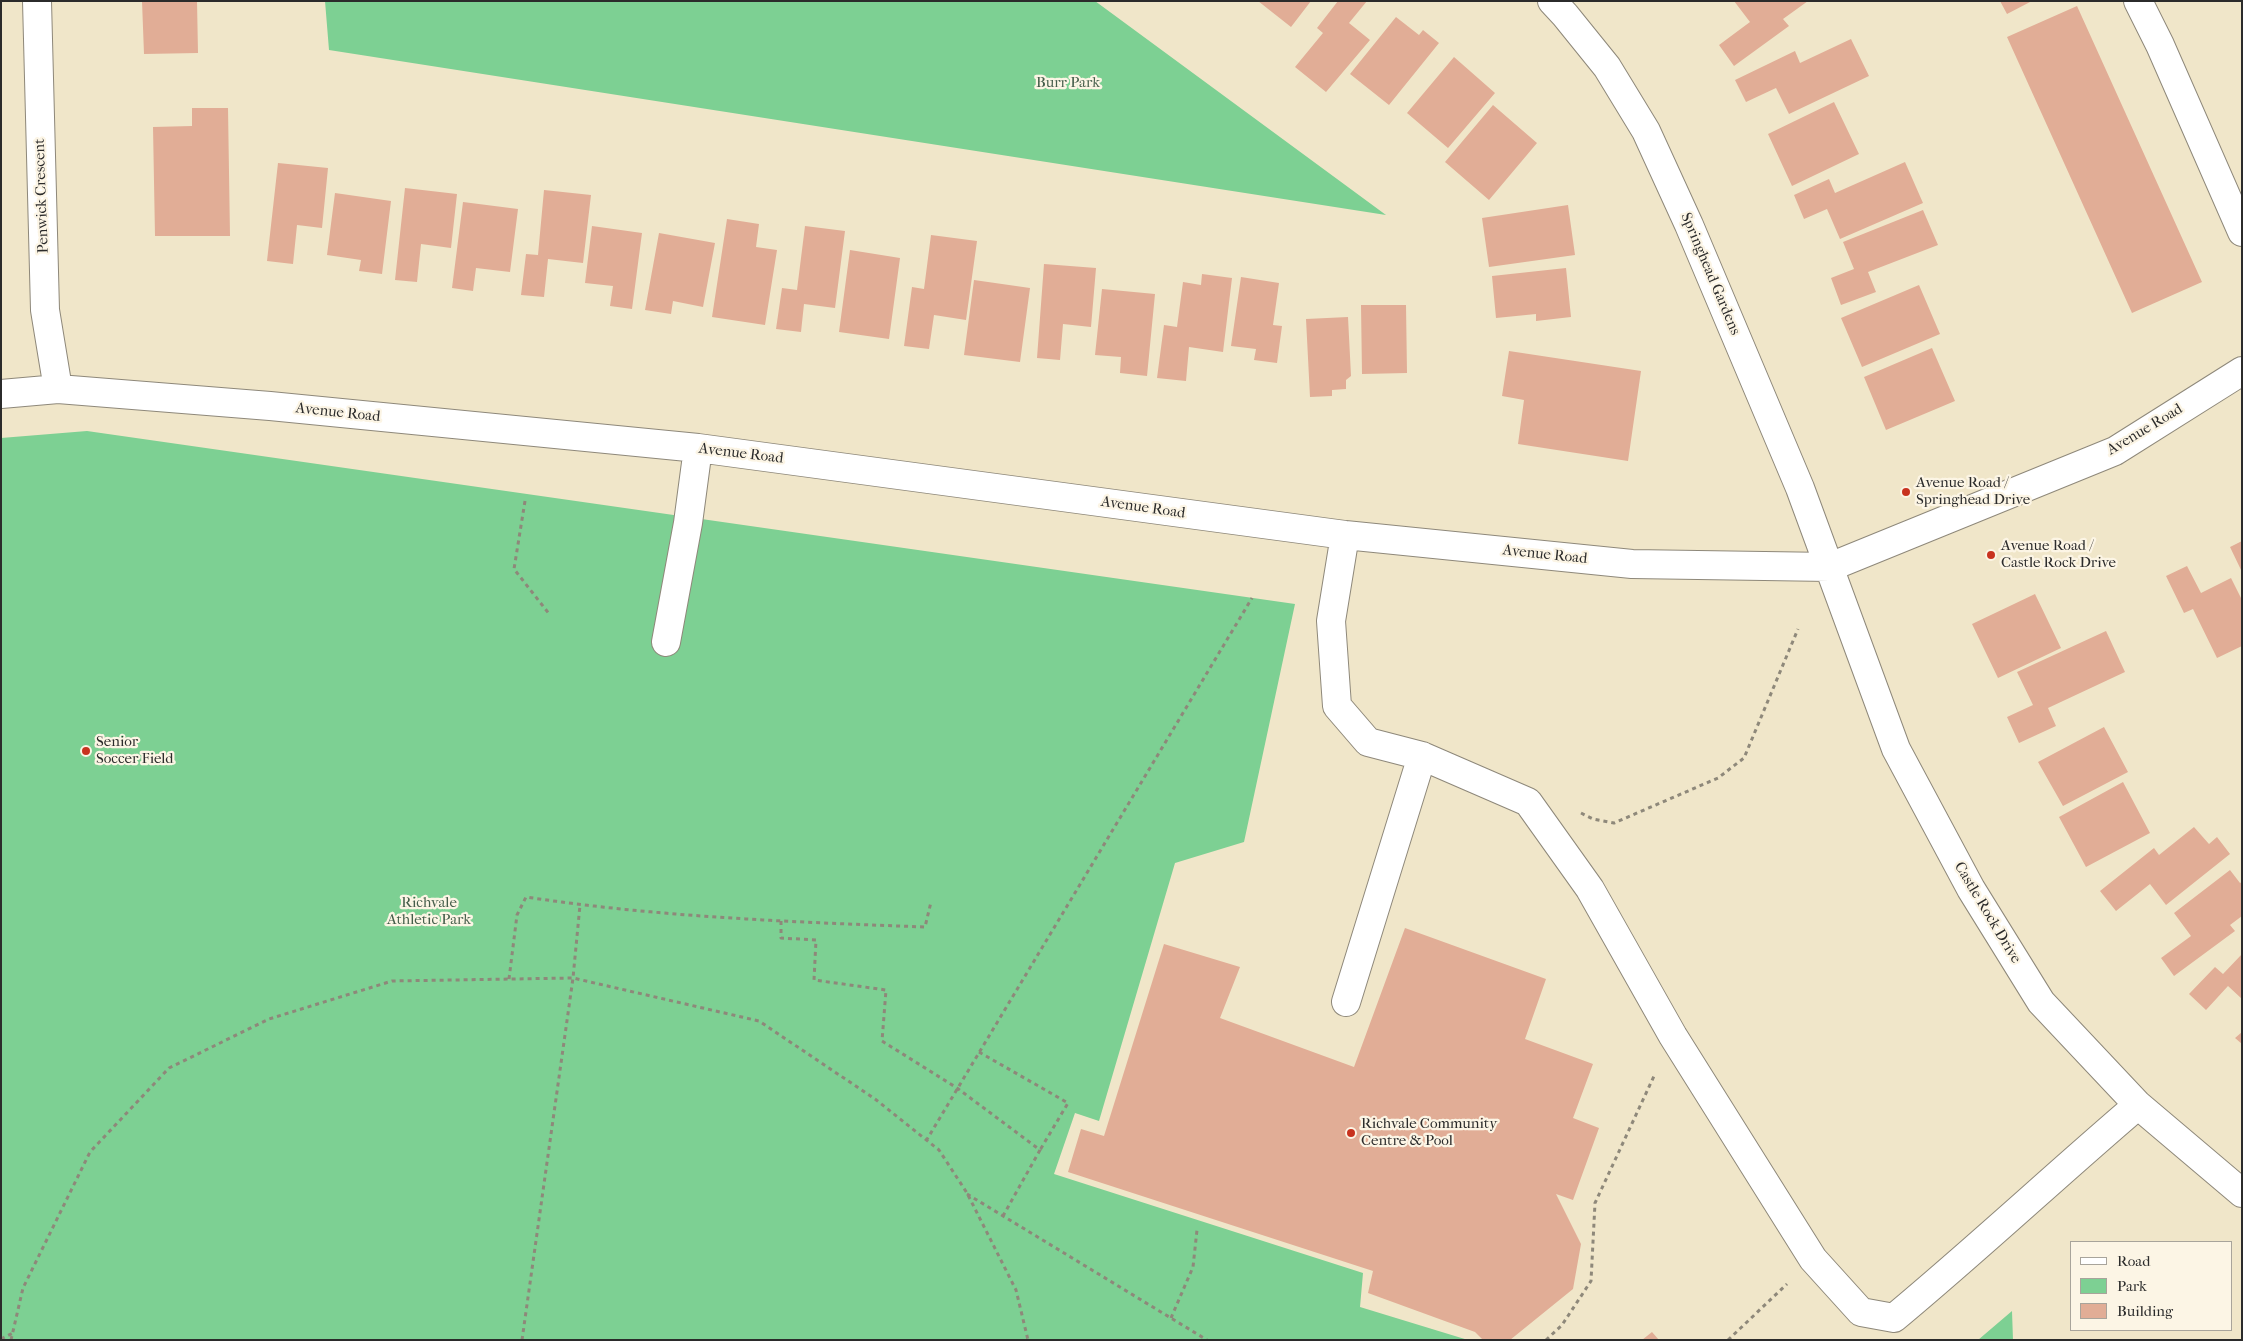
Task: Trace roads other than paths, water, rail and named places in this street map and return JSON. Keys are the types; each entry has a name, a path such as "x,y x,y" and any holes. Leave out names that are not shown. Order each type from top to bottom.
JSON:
{"street":[{"name":"Penwick Crescent","path":"37,1 45,310 58,389"},
{"name":"Springhead Gardens","path":"1552,1 1566,15 1607,67 1646,131 1689,225 1793,470 1830,567"},
{"path":"2138,1 2160,45 2242,232"},
{"name":"Avenue Road","path":"1,394 58,389 270,406 698,448 1345,535 1632,564 1830,567 2115,451 2242,371"},
{"path":"666,642 688,523 698,448"},
{"path":"1345,535 1331,622 1337,706 1368,742 1422,756 1528,802 1590,889 1673,1036 1813,1259 1861,1312 1894,1318 1955,1267 2138,1105"},
{"name":"Castle Rock Drive","path":"1830,567 1843,608 1896,749 1971,889 2041,1002 2138,1105 2242,1193"},
{"path":"1346,1002 1422,756"}],"place":[{"name":"Avenue Road / Springhead Drive","path":"1906,492"},
{"name":"Avenue Road / Castle Rock Drive","path":"1991,555"},
{"name":"Senior Soccer Field","path":"86,751"},
{"name":"Richvale Community Centre & Pool","path":"1351,1133"}],"park label":[{"name":"Burr Park","path":"1068,83"},
{"name":"Richvale Athletic Park","path":"429,912"}]}
